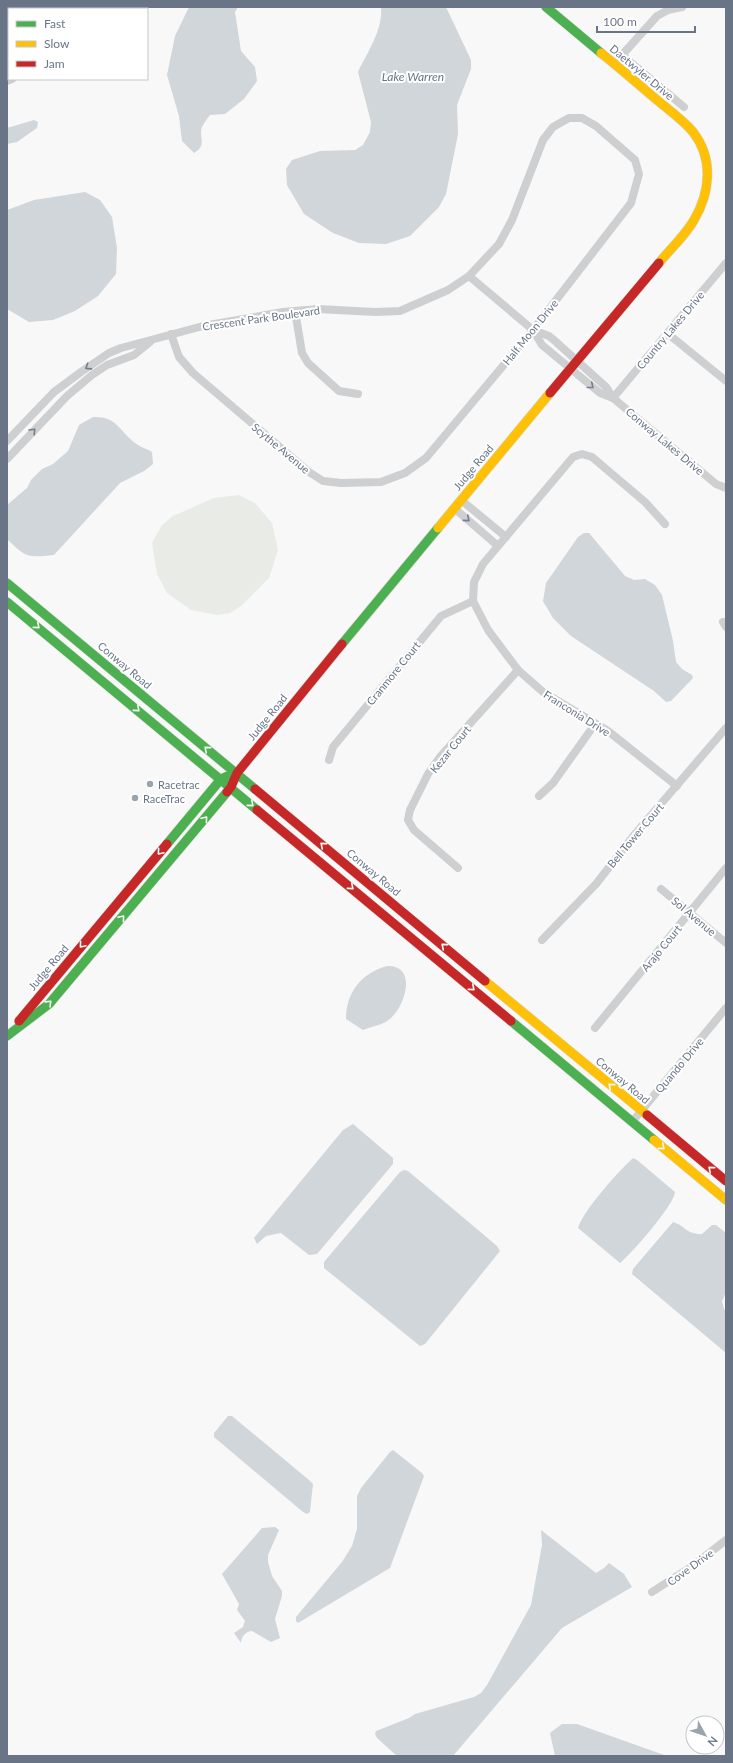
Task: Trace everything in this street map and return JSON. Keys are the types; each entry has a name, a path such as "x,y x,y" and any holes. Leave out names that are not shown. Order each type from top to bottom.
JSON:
{"main road":[{"name":"Daetwyler Drive","path":"546,7 694,133 700,144 707,167"},
{"name":"Judge Road","path":"7,1035 49,1004 231,787 236,774 454,508 693,222 701,208 706,194 708,179 707,167"},
{"name":"Conway Road","path":"7,583 726,1181"},
{"path":"7,602 726,1200"},
{"path":"79,661 92,661 109,667"},
{"path":"221,779 236,774"},
{"name":"Judge Road","path":"7,1035 221,779"},
{"path":"456,974 470,975 485,980"}],"street":[{"path":"614,64 658,16 668,10 682,7"},
{"name":"Daetwyler Drive","path":"622,55 684,106"},
{"name":"Crescent Park Boulevard","path":"7,441 54,392 98,361 121,348 203,326 295,311 318,309 375,312 400,311 448,290 469,276 499,244 512,220 543,140 552,127 569,118 582,118 596,126 635,160 639,174 631,202"},
{"name":"Half Moon Drive","path":"426,458 533,330 631,202"},
{"name":"Country Lakes Drive","path":"613,398 725,266"},
{"path":"469,276 533,330"},
{"path":"295,311 302,353 308,363 339,391 358,394"},
{"name":"Conway Lakes Drive","path":"533,330 542,345 600,393 613,398"},
{"name":"Conway Lakes Drive","path":"533,330 549,336 606,387 613,398 716,484 726,488"},
{"path":"667,333 726,381"},
{"name":"Scythe Avenue","path":"171,334 179,357 193,373 309,472 323,481 341,483 380,482 405,473 426,458"},
{"name":"Crescent Park Boulevard","path":"7,459 67,396 92,375 107,365 134,355 152,340"},
{"path":"548,350 555,341"},
{"path":"121,348 126,358"},
{"path":"473,601 474,582 483,564 573,457 582,454 592,457 645,502 665,524"},
{"path":"461,500 506,537"},
{"path":"454,508 498,546"},
{"path":"480,530 487,522"},
{"name":"Franconia Drive","path":"473,601 488,630 518,670 543,692 595,724 608,730 677,786"},
{"name":"Cranmore Court","path":"329,760 333,747 441,616 473,601"},
{"name":"Kezar Court","path":"458,868 414,830 408,820 410,810 428,774 440,757 518,670"},
{"path":"539,796 553,783 595,724"},
{"name":"Bell Tower Court","path":"542,940 596,884 635,834 726,728"},
{"name":"Arajo Court","path":"595,1028 726,868"},
{"name":"Sol Avenue","path":"661,889 726,943"},
{"name":"Quando Drive","path":"632,1122 726,1008"},
{"name":"Cove Drive","path":"652,1592 694,1565 726,1540"}],"shaded area":[{"path":"239,495 255,503 272,523 278,550 269,578 241,606 230,613 217,615 191,610 167,593 157,574 152,543 162,525 173,516 214,498"}],"water":[{"path":"189,7 238,7 235,12 241,51 255,67 257,81 244,99 225,114 210,115 202,127 201,147 194,153 182,141 179,116 167,75 175,36"},
{"name":"Lake Warren","path":"381,7 446,7 471,60 471,69 457,105 458,134 446,194 439,207 410,236 386,244 359,243 333,233 304,214 287,185 286,169 292,160 320,151 355,150 363,145 370,132 371,122 358,72 380,24"},
{"path":"34,120 38,122 37,128 17,142 7,144 7,128"},
{"path":"85,192 100,200 112,217 117,248 116,274 98,296 75,311 53,320 29,322 7,309 7,210 34,200"},
{"path":"93,417 102,417 114,422 132,440 152,452 153,464 144,471 120,483 54,555 27,555 18,550 7,539 7,505 27,488 31,480 42,469 53,464 68,451 79,425"},
{"path":"584,533 589,533 625,576 634,580 645,579 655,585 662,595 673,641 676,662 682,669 692,675 693,678 671,701 666,702 654,691 571,636 553,618 543,601 546,583 578,537"},
{"path":"387,966 397,967 403,972 406,979 406,987 401,1005 388,1021 363,1030 346,1019 352,993 363,979 378,969"},
{"path":"353,1124 393,1158 393,1164 317,1254 309,1255 281,1233 266,1236 257,1244 254,1238 343,1130"},
{"path":"633,1158 675,1192 668,1207 660,1218 634,1250 620,1263 578,1228 581,1220 594,1201"},
{"path":"404,1170 408,1171 497,1246 500,1251 425,1344 420,1346 324,1268 324,1262 400,1172"},
{"path":"673,1222 696,1234 702,1234 712,1225 716,1225 726,1233 726,1292 722,1301 726,1311 726,1353 632,1274 633,1269"},
{"path":"228,1416 232,1416 313,1484 310,1512 307,1514 303,1512 214,1437 214,1433"},
{"path":"393,1450 424,1476 390,1568 298,1623 296,1621 296,1617 342,1562 352,1546 357,1529 357,1496 361,1488"},
{"path":"275,1527 279,1530 268,1555 268,1562 272,1576 282,1591 282,1596 275,1619 280,1638 271,1642 250,1631 244,1635 241,1643 234,1633 243,1627 245,1621 237,1610 239,1604 222,1574 262,1528"},
{"path":"541,1530 596,1573 609,1563 624,1574 632,1587 562,1628 453,1756 397,1756 377,1738 375,1734 376,1731 409,1718 415,1714 474,1697 481,1693 487,1685 531,1605 542,1545"},
{"path":"562,1724 577,1724 667,1756 555,1756 550,1733"}],"traffic: fast":[{"path":"546,7 601,53"},
{"path":"342,644 438,528"},
{"path":"7,583 255,789"},
{"path":"7,602 257,810"},
{"path":"167,844 221,779 228,776"},
{"path":"7,1036 49,1004 227,792"},
{"path":"511,1021 654,1140"}],"traffic: slow":[{"path":"601,53 685,123 700,142 704,153 707,165 704,199 694,220 686,232 659,263"},
{"path":"438,528 550,393"},
{"path":"485,981 647,1115"},
{"path":"654,1140 726,1200"}],"traffic: jam":[{"path":"550,393 659,263"},
{"path":"227,792 231,787 237,773 342,644"},
{"path":"255,789 485,981"},
{"path":"257,810 511,1021"},
{"path":"19,1021 167,844"},
{"path":"647,1115 726,1181"}],"place":[{"name":"Racetrac","path":"150,784"},
{"name":"RaceTrac","path":"135,798"}]}
